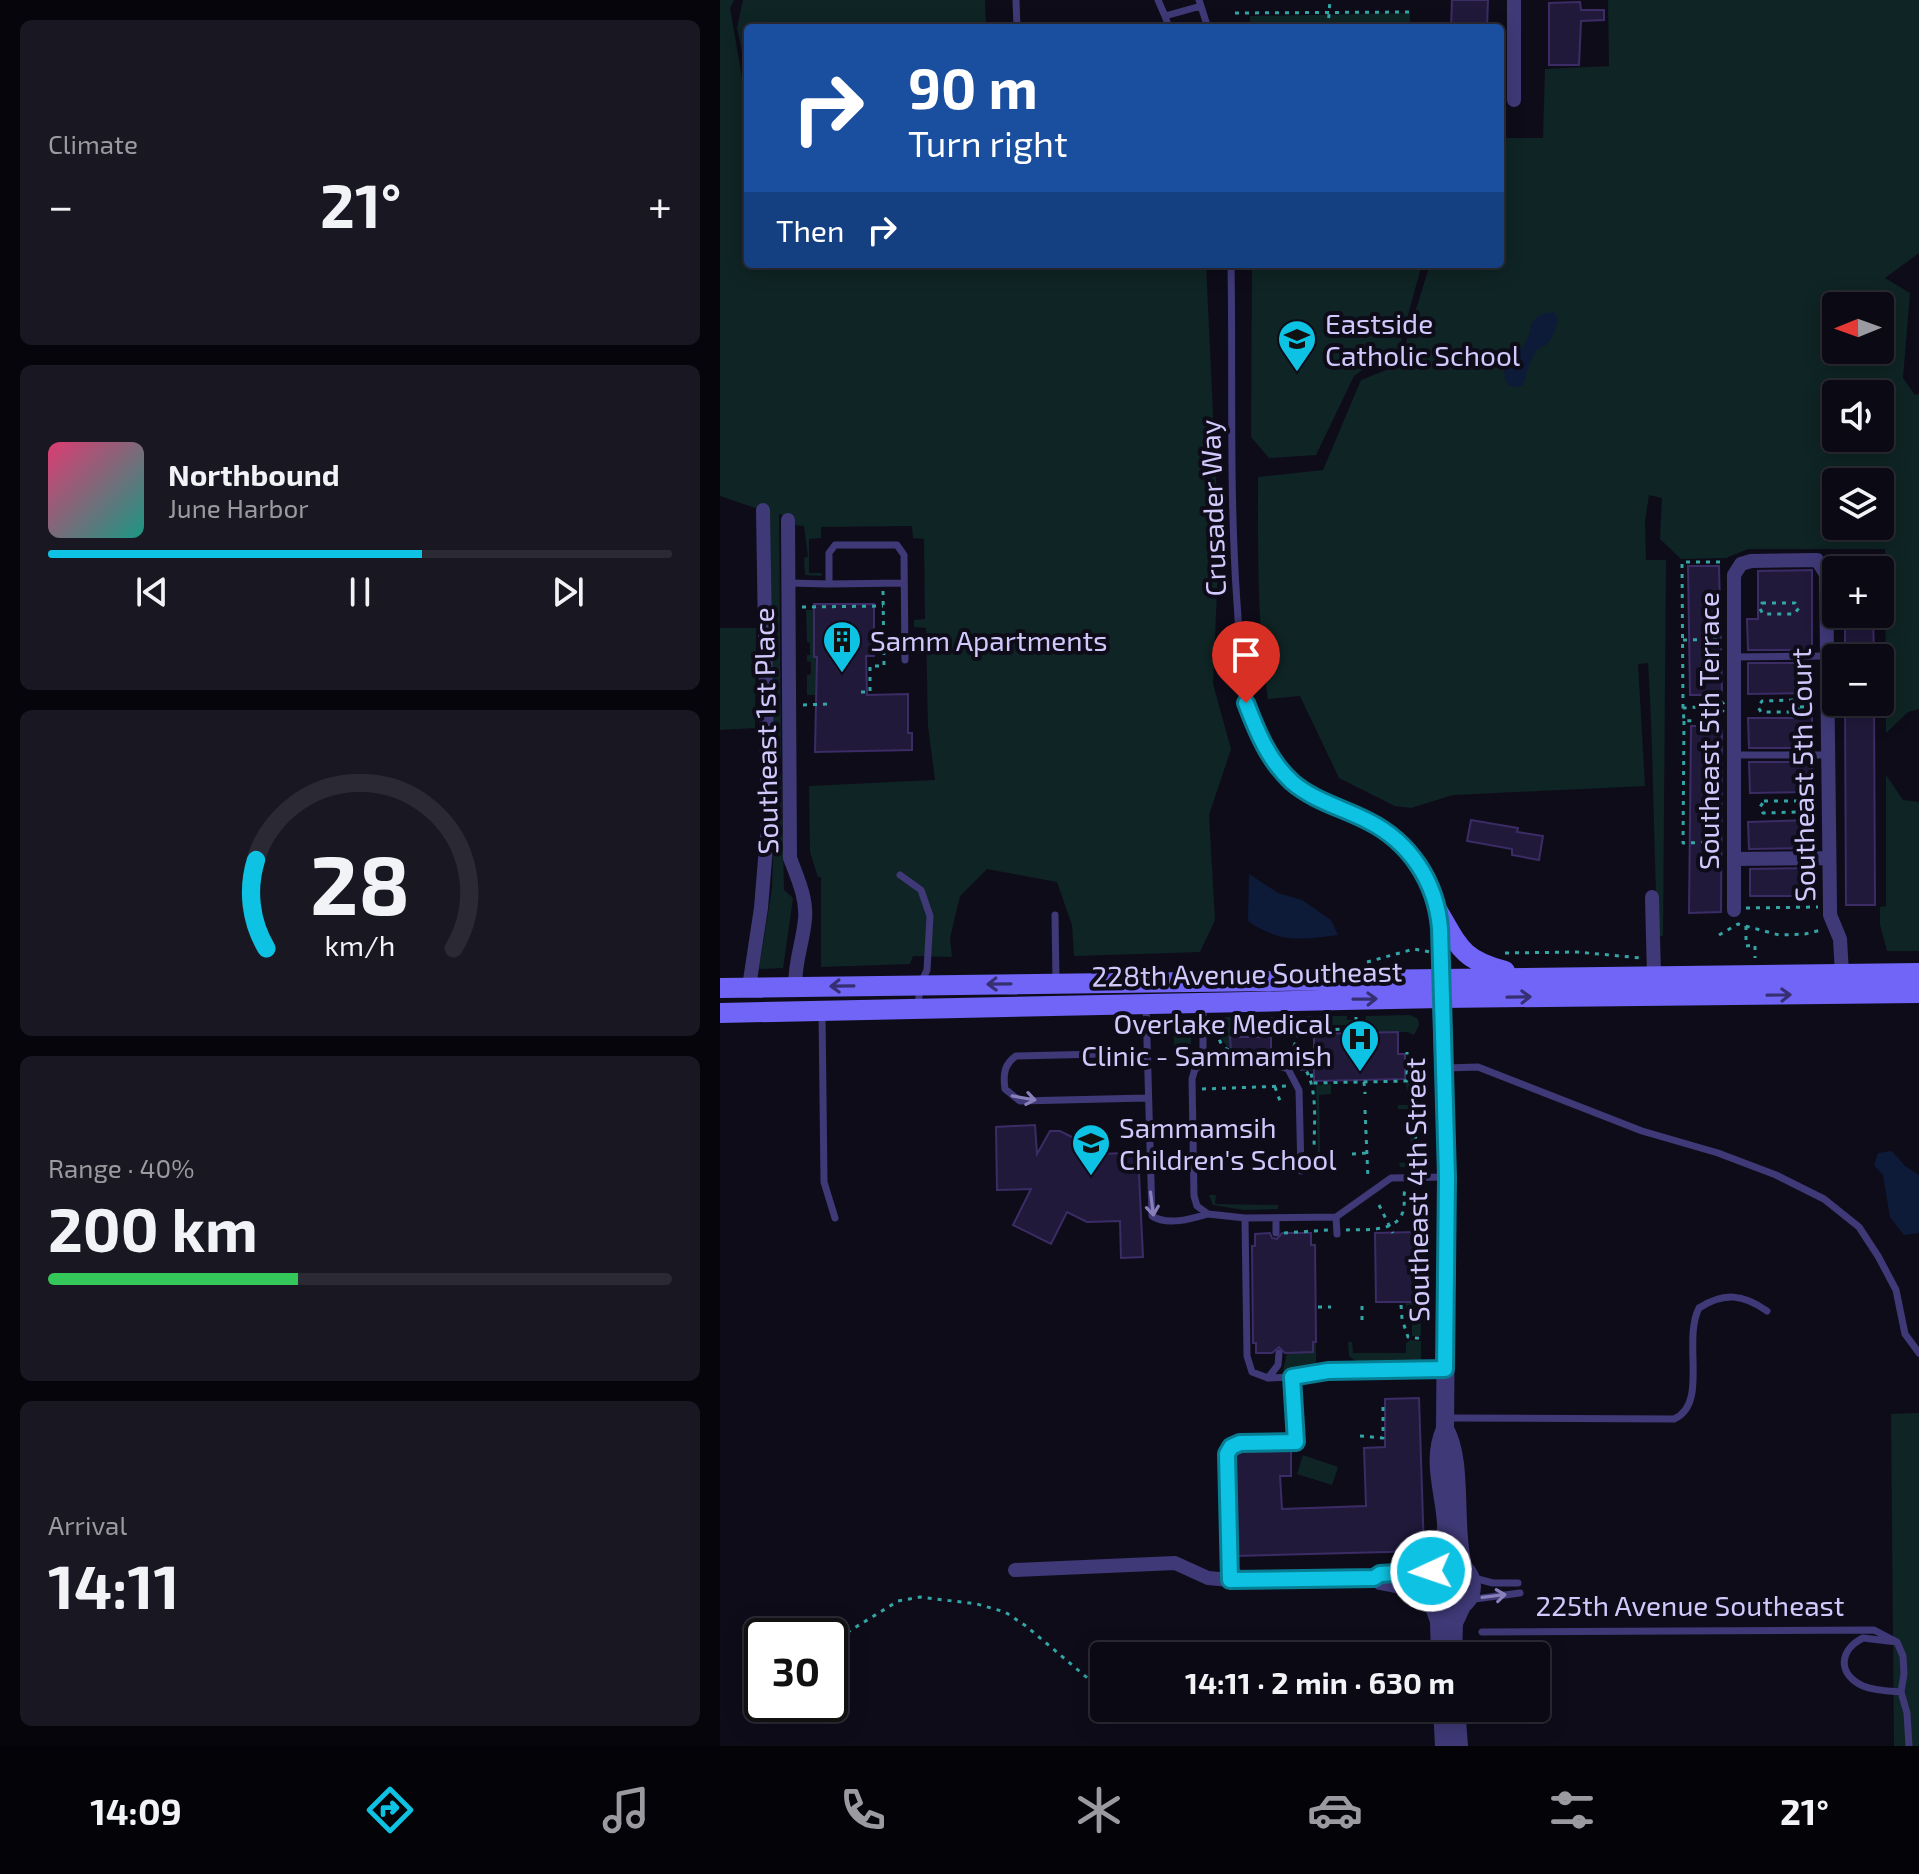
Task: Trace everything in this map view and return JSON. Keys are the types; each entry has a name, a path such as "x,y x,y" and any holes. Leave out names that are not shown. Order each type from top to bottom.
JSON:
{"main road":[{"path":"1438,911 1464,954 1481,965 1510,972 1560,977"},
{"name":"228th Avenue Southeast","path":"720,1013 1203,1002 1440,988 1560,977 1919,973"},
{"name":"228th Avenue Southeast","path":"720,988 1057,983 1919,993"}],"street":[{"path":"1514,0 1514,100"},
{"path":"749,987 761,908 768,823 763,510"},
{"name":"Southeast 1st Place","path":"788,520 790,858 802,894 805,918 795,963 795,987"},
{"name":"Southeast 5th Court","path":"1751,561 1817,560 1826,574 1826,644"},
{"name":"Southeast 5th Terrace","path":"1734,909 1734,575 1741,564 1751,561"},
{"name":"Southeast 5th Court","path":"1827,716 1830,906 1840,939 1842,974"},
{"path":"1734,859 1829,858"},
{"path":"1652,897 1654,976"},
{"name":"Southeast 4th Street","path":"1440,988 1447,1177 1446,1424 1453,1444 1457,1522 1467,1573"},
{"name":"Southeast 4th Street","path":"1434,1569 1446,1524 1439,1481 1439,1444 1446,1424"},
{"path":"1015,1570 1175,1563 1208,1578 1230,1580 1374,1578 1380,1574 1434,1569 1452,1563 1467,1573 1471,1593 1454,1623 1453,1642"},
{"path":"1434,1569 1426,1585 1439,1621 1440,1642"},
{"path":"1374,1578 1380,1583 1429,1597 1448,1609 1465,1603"},
{"path":"1444,1746 1446,1722"},
{"path":"1451,1722 1459,1746"}],"lane":[{"path":"1016,0 1017,24"},
{"path":"1158,0 1168,24"},
{"path":"1165,16 1200,3 1207,24"},
{"name":"Crusader Way","path":"1231,268 1231,510 1246,703 1264,746 1278,767 1309,794 1370,821 1390,835 1418,864 1433,892 1438,911 1440,988"},
{"path":"829,584 829,553 835,545 897,545 904,555 905,660"},
{"path":"789,583 904,583"},
{"path":"1733,657 1822,656"},
{"path":"1733,755 1827,755"},
{"path":"900,875 921,890 930,916 927,970 920,985 918,1008"},
{"path":"1055,915 1057,983"},
{"path":"1203,1002 1203,1064"},
{"path":"1146,1003 1145,1053 1152,1216 1158,1220 1188,1220 1208,1214 1245,1218 1336,1217 1391,1178 1447,1177"},
{"path":"822,1010 824,1182 835,1218"},
{"path":"1145,1053 1016,1056 1004,1070 1004,1079 1005,1089 1020,1101 1147,1098"},
{"path":"1208,1214 1195,1202 1194,1184 1193,1073 1203,1064 1274,1064 1288,1069 1299,1090 1301,1171"},
{"path":"1444,1068 1478,1067 1642,1131 1718,1153 1776,1175 1824,1199 1859,1227 1878,1256 1896,1290 1905,1334 1919,1353"},
{"path":"1336,1217 1337,1234"},
{"path":"1245,1218 1247,1356 1252,1372 1268,1378 1328,1371 1445,1369"},
{"path":"1276,1218 1280,1233"},
{"path":"1446,1424 1674,1419 1687,1410 1693,1393 1691,1330 1699,1308 1721,1297 1739,1296 1752,1300 1767,1311"},
{"path":"1268,1378 1278,1365 1279,1353"},
{"path":"1230,1580 1227,1454 1231,1447 1240,1443 1296,1442 1292,1377"},
{"name":"225th Avenue Southeast","path":"1467,1573 1492,1583 1518,1583"},
{"name":"225th Avenue Southeast","path":"1465,1603 1520,1593"},
{"name":"225th Avenue Southeast","path":"1482,1632 1874,1630 1897,1642"},
{"path":"1901,1692 1880,1691 1860,1685 1848,1673 1844,1660 1847,1649 1863,1638 1897,1642 1903,1656 1901,1692 1907,1713 1909,1746"}],"path":[{"path":"1329,24 1330,0"},
{"path":"1235,13 1410,12"},
{"path":"1733,842 1683,843 1682,562 1724,562 1734,575"},
{"path":"861,692 870,692 870,666 884,666 883,583"},
{"path":"1762,603 1795,603 1799,608 1794,614 1763,614 1759,607 1762,603"},
{"path":"802,607 883,606"},
{"path":"1683,640 1733,639"},
{"path":"1795,700 1800,707 1795,712 1761,712 1758,704 1762,701 1795,700"},
{"path":"803,705 827,704"},
{"path":"1704,705 1714,720 1734,720"},
{"path":"1684,721 1707,720 1704,705"},
{"path":"1683,708 1714,707"},
{"path":"1764,801 1798,801 1802,807 1798,812 1763,813 1760,807 1764,801"},
{"path":"1734,909 1830,906"},
{"path":"1719,935 1731,926 1746,925 1791,935 1818,931 1834,924"},
{"path":"1746,925 1746,946 1755,945 1755,958"},
{"path":"1291,1056 1298,1034 1298,1016"},
{"path":"1298,1034 1308,1034 1310,1030 1356,1029 1356,1020"},
{"path":"1304,1069 1304,1057 1308,1057 1313,1083 1407,1081 1407,1052"},
{"path":"1304,1076 1312,1071"},
{"path":"1263,1074 1266,1088"},
{"path":"1364,1082 1365,1094"},
{"path":"1421,1166 1416,1160 1415,1106 1419,1084 1425,1084"},
{"path":"1202,1089 1286,1086"},
{"path":"1275,1087 1280,1101"},
{"path":"1365,1110 1368,1179"},
{"path":"1352,1154 1367,1153"},
{"path":"1318,1159 1329,1158"},
{"path":"1346,1230 1389,1226 1402,1214 1403,1189 1412,1188"},
{"path":"1379,1205 1393,1233"},
{"path":"1280,1233 1328,1230"},
{"path":"1401,1305 1408,1337 1424,1339"},
{"path":"1362,1306 1362,1320"},
{"path":"1318,1307 1331,1307"},
{"path":"1360,1436 1383,1438 1383,1407"},
{"path":"848,1632 898,1601 920,1597 977,1604 1005,1612 1026,1626 1090,1680"}],"green space":[{"path":"720,0 734,0 730,8 744,89 744,268 1206,268 1219,543 1213,684 1231,749 1209,815 1215,920 1200,952 1074,956 1072,925 1057,882 987,869 960,896 950,938 952,957 913,956 910,964 821,967 821,877 818,877 810,852 809,786 935,780 928,726 926,628 914,627 914,620 925,619 924,539 913,538 912,526 821,527 821,538 809,539 809,573 822,573 821,576 805,575 804,558 808,557 804,526 793,525 795,518 779,514 781,757 773,757 767,512 720,496"},
{"path":"743,0 985,0 986,24 744,24 744,60 737,28"},
{"path":"1608,0 1919,0 1919,253 1885,278 1910,293 1903,378 1915,395 1919,394 1919,709 1908,712 1886,733 1886,716 1894,716 1894,644 1886,644 1885,628 1894,628 1894,556 1885,556 1885,549 1748,549 1726,558 1681,559 1660,539 1662,498 1649,495 1645,521 1646,560 1666,560 1663,936 1658,936 1648,663 1638,664 1645,786 1453,795 1411,808 1395,806 1339,778 1300,696 1268,699 1260,616 1258,477 1323,470 1361,380 1399,365 1429,268 1504,268 1504,138 1543,138 1545,69 1609,66"},
{"path":"1410,13 1410,24 1250,24 1250,16"},
{"name":"Eastside Catholic School","path":"1252,268 1421,268 1396,359 1368,366 1354,376 1316,455 1269,458 1251,437"},
{"path":"806,610 814,610 817,695 807,695 807,675 811,674 811,662 807,661 810,643 807,642"},
{"path":"720,628 756,628 755,728 720,730"},
{"path":"781,771 784,890 793,898 783,968 759,969 772,888 776,777"},
{"path":"1886,775 1903,800 1919,802 1919,951 1887,951 1880,925 1880,907 1886,906"},
{"path":"1410,1015 1418,1019 1419,1025 1414,1035 1408,1032 1360,1033 1360,1021 1365,1021 1366,1016"},
{"path":"1301,1016 1347,1016 1347,1020 1353,1020 1353,1025 1302,1025"},
{"path":"1219,1017 1285,1017 1284,1025 1289,1026 1289,1037 1231,1037 1231,1051 1220,1037"},
{"path":"1174,1018 1191,1018 1191,1045 1186,1051 1174,1052"},
{"path":"1406,1083 1414,1083 1413,1167 1400,1167 1399,1163 1411,1162 1410,1109 1398,1109 1398,1105 1410,1105 1410,1091 1407,1091"},
{"path":"1331,1084 1331,1094 1319,1095 1318,1154 1316,1085"},
{"path":"1209,1195 1216,1195 1215,1204 1278,1205 1278,1209 1244,1210 1213,1205"},
{"path":"1416,1283 1420,1283 1421,1336 1412,1336 1412,1315 1406,1310 1406,1302 1415,1302"},
{"path":"1410,1340 1421,1341 1421,1362 1358,1363 1349,1356 1348,1342 1352,1342 1353,1353 1406,1353 1406,1343"},
{"path":"1313,1342 1316,1342 1316,1364 1283,1370 1287,1353 1312,1352"},
{"path":"1919,1413 1919,1746 1894,1746 1891,1414"},
{"path":"1303,1455 1338,1467 1332,1485 1297,1474"}],"water":[{"path":"1554,312 1558,320 1553,335 1547,344 1536,351 1523,385 1511,386 1505,381 1504,369 1526,342 1534,320"},
{"path":"1249,874 1278,893 1302,900 1331,920 1338,935 1291,938 1270,933 1248,921"},
{"path":"1892,1151 1905,1166 1919,1175 1919,1233 1904,1235 1890,1217 1883,1175 1874,1165 1878,1153"}],"building":[{"path":"1452,0 1488,0 1487,24 1451,24"},
{"path":"1580,2 1581,10 1604,10 1604,20 1581,21 1579,65 1549,65 1549,3"},
{"path":"1688,566 1719,566 1722,695 1690,695"},
{"path":"1812,570 1812,650 1748,650 1747,619 1758,619 1758,571"},
{"name":"Samm Apartments","path":"814,604 874,604 874,656 866,656 867,695 908,694 908,733 912,733 912,750 815,752 817,657 814,657"},
{"path":"1845,628 1873,628 1874,644 1845,644"},
{"path":"1748,663 1812,663 1812,693 1748,694"},
{"path":"1845,716 1874,716 1875,905 1846,905"},
{"path":"1748,718 1812,718 1812,748 1749,748"},
{"path":"1691,726 1722,726 1721,912 1689,913"},
{"path":"1749,762 1812,762 1813,792 1750,793"},
{"path":"1471,820 1543,836 1539,860 1512,855 1512,849 1467,841"},
{"path":"1813,820 1813,848 1749,849 1748,822"},
{"path":"1813,868 1813,896 1750,896 1750,869"},
{"path":"1398,1032 1398,1054 1405,1054 1405,1079 1314,1081 1314,1069 1301,1070 1301,1053 1314,1053 1314,1034"},
{"path":"1230,1037 1271,1037 1271,1050 1231,1051"},
{"name":"Sammamsih Children's School","path":"1035,1125 1037,1154 1050,1131 1060,1131 1088,1145 1083,1154 1138,1153 1143,1257 1121,1258 1120,1221 1087,1222 1067,1212 1051,1244 1013,1225 1031,1189 997,1190 996,1127"},
{"path":"1415,1232 1416,1302 1376,1302 1375,1233"},
{"path":"1270,1233 1272,1238 1277,1239 1282,1233 1311,1233 1311,1245 1315,1245 1316,1342 1313,1342 1313,1352 1285,1353 1279,1347 1272,1353 1256,1353 1256,1343 1253,1343 1252,1246 1255,1246 1255,1234"},
{"path":"1419,1398 1424,1551 1236,1556 1236,1452 1291,1449 1291,1476 1280,1476 1282,1509 1366,1506 1364,1448 1385,1447 1385,1399"}],"place":[{"name":"Eastside Catholic School","path":"1297,373"},
{"name":"Samm Apartments","path":"842,674"},
{"name":"Overlake Medical Clinic - Sammamish","path":"1360,1073"},
{"name":"Sammamsih Children's School","path":"1091,1177"}],"route":[{"path":"1246,703 1264,746 1291,781 1309,794 1370,821 1390,835 1418,864 1433,892 1440,928 1447,1177 1445,1369 1328,1371 1292,1377 1296,1442 1240,1443 1231,1447 1227,1454 1230,1580 1374,1578 1380,1574 1431,1571"}]}
